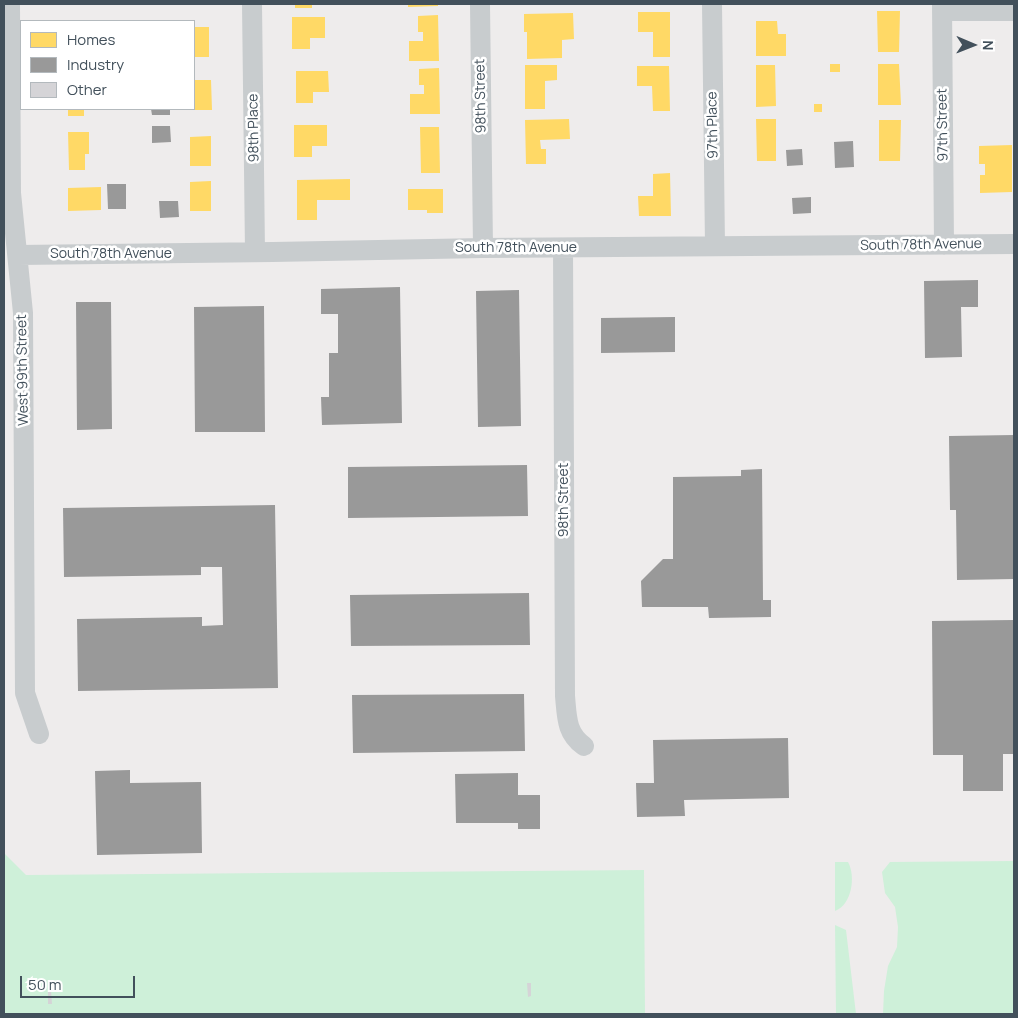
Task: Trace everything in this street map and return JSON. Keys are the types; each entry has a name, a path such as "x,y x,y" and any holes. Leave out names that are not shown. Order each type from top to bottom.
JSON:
{"street":[{"name":"West 99th Street","path":"10,4 11,192 23,313 25,693 39,734"},
{"name":"98th Place","path":"252,4 255,252"},
{"name":"98th Street","path":"480,4 483,248"},
{"name":"97th Place","path":"712,4 715,246"},
{"path":"942,8 1014,11"},
{"name":"97th Street","path":"942,8 944,245"},
{"name":"South 78th Avenue","path":"18,255 483,248 1014,244"},
{"name":"98th Street","path":"563,248 565,696 570,730 576,740 584,746"}],"green space":[{"path":"4,853 26,875 644,870 645,1014 4,1014"},
{"path":"1014,861 1014,1014 883,1014 888,966 897,947 898,927 895,907 885,893 882,872 890,862"},
{"path":"835,862 848,862 852,882 849,897 841,908 835,911"},
{"path":"835,925 846,930 856,1014 836,1014"}],"building: Homes":[{"path":"295,4 312,4 312,8 295,8"},
{"path":"408,4 438,4 438,6 408,7"},
{"path":"877,11 900,11 899,52 878,52"},
{"path":"638,12 670,12 670,57 653,57 653,32 638,32"},
{"path":"573,13 574,39 562,40 562,58 527,59 527,32 524,32 524,14"},
{"path":"438,15 439,61 409,61 409,41 423,41 423,32 418,32 418,16"},
{"path":"292,17 325,17 325,38 310,38 310,49 292,49"},
{"path":"756,21 777,21 778,34 786,34 786,56 756,56"},
{"path":"195,27 209,27 209,57 195,57"},
{"path":"830,64 840,64 840,72 830,72"},
{"path":"878,64 899,64 901,105 878,105"},
{"path":"525,65 557,65 557,80 545,81 545,109 525,109"},
{"path":"756,65 775,65 776,106 756,107"},
{"path":"637,66 669,66 670,111 653,111 652,86 637,86"},
{"path":"439,68 440,114 410,114 410,94 424,94 424,85 419,85 419,69"},
{"path":"296,71 328,71 329,92 313,92 313,103 296,103"},
{"path":"195,80 211,80 212,110 195,110"},
{"path":"814,104 822,104 822,112 814,112"},
{"path":"68,110 84,110 84,116 68,116"},
{"path":"569,119 570,139 540,140 541,149 546,149 546,164 526,164 525,120"},
{"path":"756,119 776,119 776,161 757,161"},
{"path":"879,120 901,120 900,161 879,161"},
{"path":"294,125 327,125 327,146 312,146 312,157 294,157"},
{"path":"420,127 439,127 440,173 421,173"},
{"path":"68,132 89,132 89,154 85,154 85,170 69,170"},
{"path":"211,136 211,166 190,166 190,137"},
{"path":"1012,145 1012,192 980,193 980,175 985,175 985,164 979,164 979,146"},
{"path":"670,173 671,216 639,216 638,196 653,196 653,174"},
{"path":"350,179 350,200 317,200 317,220 297,220 297,180"},
{"path":"211,181 211,211 190,211 190,182"},
{"path":"101,187 101,210 68,211 68,188"},
{"path":"408,189 443,189 443,213 427,213 427,210 408,210"}],"building: Industry":[{"path":"151,110 170,110 170,115 152,115"},
{"path":"152,126 170,126 171,142 152,143"},
{"path":"853,141 854,167 835,168 834,142"},
{"path":"802,149 803,165 787,166 786,150"},
{"path":"107,184 126,184 126,209 108,209"},
{"path":"811,197 811,213 793,214 792,198"},
{"path":"159,201 178,201 179,217 160,218"},
{"path":"978,280 978,307 961,307 962,357 925,358 924,281"},
{"path":"400,287 402,423 322,425 321,397 329,397 329,353 338,353 338,314 321,314 321,289"},
{"path":"519,290 521,426 478,427 476,291"},
{"path":"76,302 111,302 112,429 77,430"},
{"path":"264,306 265,432 195,432 194,307"},
{"path":"675,317 675,352 601,353 601,318"},
{"path":"1014,435 1014,579 957,580 956,510 950,510 949,436"},
{"path":"527,465 528,516 348,518 348,467"},
{"path":"762,469 763,600 771,600 771,617 709,618 708,607 642,607 641,581 663,559 673,559 673,477 741,476 741,470"},
{"path":"275,505 278,688 78,691 77,619 202,617 202,626 223,625 222,567 201,567 201,575 64,577 63,508"},
{"path":"529,593 530,645 351,646 350,595"},
{"path":"1014,620 1014,754 1003,754 1003,791 963,791 963,755 933,755 932,621"},
{"path":"524,694 525,751 353,753 352,695"},
{"path":"788,738 789,798 684,800 685,816 637,817 636,783 654,783 653,740"},
{"path":"130,770 130,783 201,782 202,853 97,855 95,771"},
{"path":"518,773 518,795 540,795 540,829 518,829 518,823 456,823 455,774"}],"building: Other":[{"path":"527,983 531,983 531,996 528,997"},
{"path":"51,990 52,1004 48,1004 48,991"}]}
